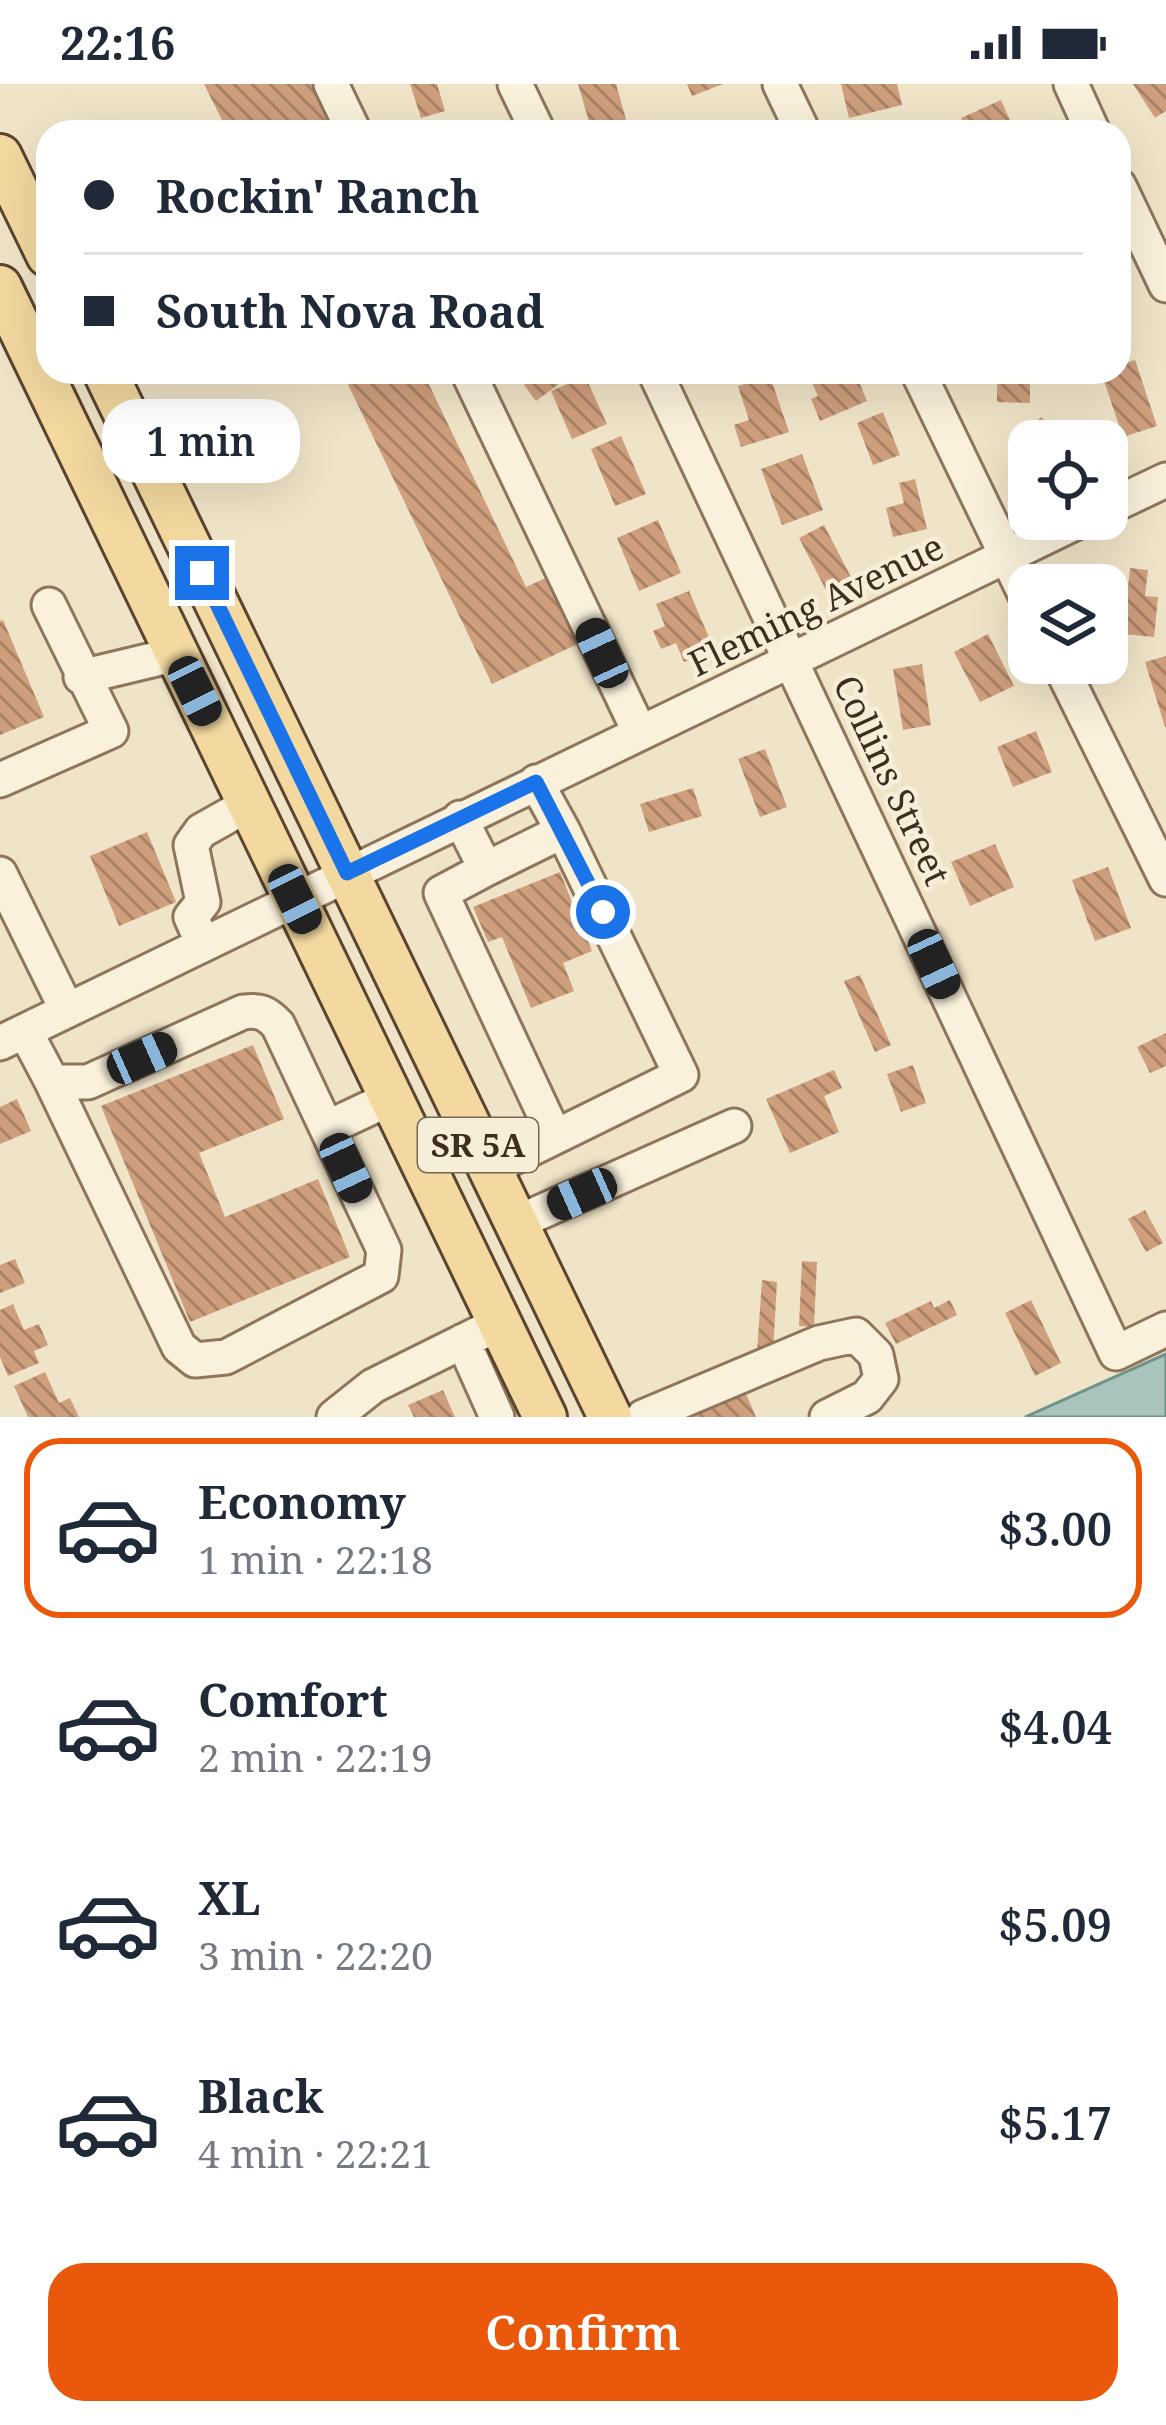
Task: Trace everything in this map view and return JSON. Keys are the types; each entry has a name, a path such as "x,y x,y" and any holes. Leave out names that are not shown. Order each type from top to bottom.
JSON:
{"main road":[{"path":"0,156 36,230"},
{"name":"SR 5A","path":"0,287 36,352"},
{"name":"SR 5A","path":"52,384 391,1098 482,1332 545,1417"},
{"path":"67,384 101,403 112,387"},
{"name":"SR 5A","path":"112,387 610,1417"}],"street":[{"path":"331,84 348,120"},
{"path":"515,84 532,120"},
{"path":"780,84 797,120"},
{"path":"1071,84 1088,120"},
{"path":"1131,211 1166,284"},
{"path":"474,384 640,733"},
{"name":"Collins Street","path":"661,384 1116,1353 1166,1329"},
{"path":"924,384 1010,564"},
{"path":"1128,498 1166,480"},
{"name":"Fleming Avenue","path":"12,1037 1039,540"},
{"path":"0,780 111,731 49,605"},
{"path":"81,677 171,641"},
{"path":"1069,684 1166,879"},
{"path":"490,1169 681,1075 536,782"},
{"path":"203,944 191,916 203,902 191,845 201,831 249,804"},
{"path":"460,818 486,869"},
{"path":"555,1137 441,893 563,831"},
{"path":"0,874 67,1010"},
{"path":"12,1037 52,1082 178,1347 195,1360 226,1357 381,1276 384,1250 278,1024 258,1010 242,1012 88,1082 52,1082"},
{"path":"327,1127 391,1098"},
{"path":"516,1223 734,1126"},
{"path":"334,1417 373,1386 482,1332 497,1417"},
{"path":"644,1417 819,1342 856,1335 876,1355 881,1379 867,1397 827,1417"}],"water":[{"path":"1166,1354 1166,1417 1025,1417"}],"building":[{"path":"204,84 312,84 329,120 222,120"},
{"path":"410,84 437,84 445,111 421,118"},
{"path":"578,84 616,84 626,120 588,120"},
{"path":"687,84 723,84 692,96"},
{"path":"841,84 897,84 902,105 849,118"},
{"path":"1133,84 1166,84 1166,111 1155,118"},
{"path":"1001,100 1010,120 962,120"},
{"path":"1135,360 1157,426 1128,435 1128,420 1117,420 1105,384 1131,384 1131,361"},
{"path":"348,384 429,384 526,587 550,576 582,642 492,684"},
{"path":"525,384 559,384 536,401"},
{"path":"567,384 589,384 607,424 572,439 551,391"},
{"path":"773,384 789,432 741,447 734,425 749,420 738,386"},
{"path":"812,384 860,384 867,401 820,421 811,399 818,396"},
{"path":"997,384 1030,384 1030,403 997,402"},
{"path":"883,412 900,455 873,465 857,423"},
{"path":"621,436 646,494 615,506 591,449"},
{"path":"802,454 823,510 782,525 761,469"},
{"path":"915,479 927,529 893,537 886,508 904,503 899,483"},
{"path":"658,520 681,573 639,591 617,538"},
{"path":"824,525 852,579 827,592 799,538"},
{"path":"1130,568 1148,570 1145,596 1158,597 1154,637 1128,634"},
{"path":"689,591 714,649 684,662 676,643 661,649 653,631 665,626 656,604"},
{"path":"0,621 44,717 0,735"},
{"path":"988,634 1008,674 1008,684 1014,686 980,702 954,652"},
{"path":"1166,656 1166,727 1165,727 1145,662"},
{"path":"922,664 931,725 903,730 893,669"},
{"path":"1036,731 1052,772 1013,787 997,747"},
{"path":"765,749 787,807 760,817 738,759"},
{"path":"693,788 702,816 649,832 640,804"},
{"path":"147,832 176,902 119,926 90,856"},
{"path":"995,844 1014,887 970,906 951,862"},
{"path":"1108,867 1131,928 1095,941 1072,880"},
{"path":"560,872 592,951 563,963 574,991 531,1008 502,937 488,942 473,907"},
{"path":"860,975 891,1045 875,1052 844,981"},
{"path":"1166,1033 1166,1066 1150,1073 1137,1047"},
{"path":"253,1045 284,1119 199,1153 225,1217 318,1179 350,1257 190,1322 101,1106"},
{"path":"913,1065 926,1103 901,1112 887,1074"},
{"path":"834,1070 842,1088 824,1096 839,1132 790,1153 766,1099"},
{"path":"17,1099 31,1131 0,1144 0,1107"},
{"path":"1145,1210 1163,1243 1146,1252 1128,1219"},
{"path":"15,1259 25,1283 0,1293 0,1265"},
{"path":"802,1261 817,1262 814,1327 799,1326"},
{"path":"762,1280 777,1282 773,1353 757,1352"},
{"path":"950,1300 957,1315 896,1344 885,1323 931,1301 934,1308"},
{"path":"1031,1300 1061,1363 1035,1376 1005,1313"},
{"path":"13,1304 24,1330 39,1324 48,1345 34,1351 39,1363 8,1376 0,1357 0,1310"},
{"path":"45,1372 59,1403 70,1398 79,1417 28,1417 14,1386"},
{"path":"744,1389 756,1417 695,1417 692,1411"},
{"path":"443,1390 455,1417 414,1417 408,1405"}],"route":[{"path":"202,573 347,873 536,782 603,912"}]}
